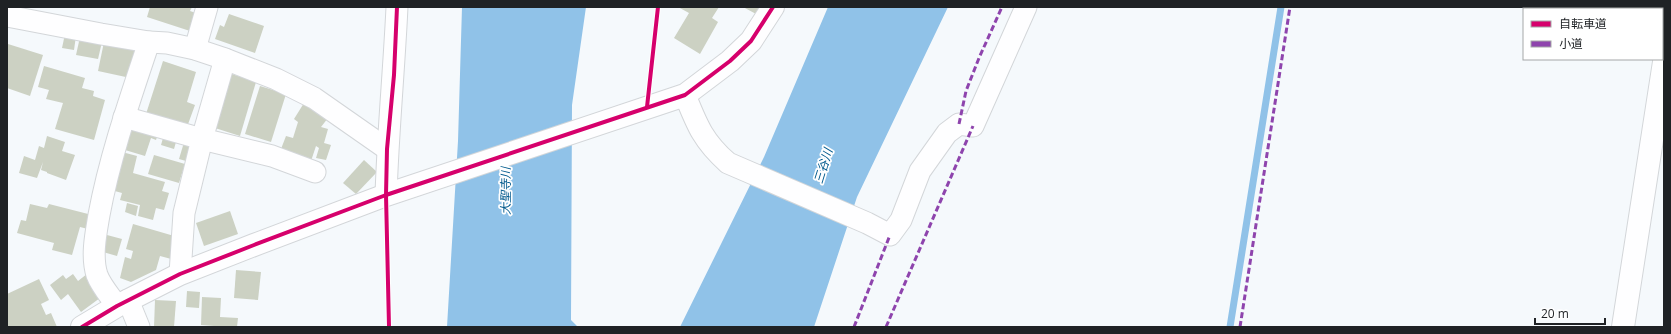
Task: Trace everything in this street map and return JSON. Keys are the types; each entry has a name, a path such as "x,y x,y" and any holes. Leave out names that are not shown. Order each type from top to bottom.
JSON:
{"street":[{"path":"195,49 208,7"},
{"path":"386,195 387,149 394,75 397,7"},
{"path":"82,327 122,303 180,274 386,195 685,95 730,61 751,41 773,7"},
{"path":"685,95 701,133 712,149 728,163 867,223 890,235 901,220 920,171 947,133 960,124 973,126 1026,7"},
{"path":"7,16 149,42 167,43 195,49 225,59 276,79 314,98 387,149"},
{"path":"139,327 122,303 97,276 94,258 96,230 104,189 124,117 149,42"},
{"path":"180,274 184,213 202,139 225,59"},
{"path":"1623,327 1664,62"},
{"path":"124,117 202,139 272,156 315,172"}],"water":[{"name":"大聖寺川","path":"462,7 586,7 572,105 571,320 578,327 447,327 458,141"},
{"name":"三谷川","path":"828,7 948,7 857,197 814,327 680,327 764,157"}],"building":[{"path":"150,7 192,7 190,11 196,13 190,31 147,17"},
{"path":"678,7 719,7 712,18 718,22 700,54 674,38 689,13"},
{"path":"743,7 763,7 758,15"},
{"path":"229,14 264,26 255,53 215,39 220,25 224,27"},
{"path":"65,34 76,36 74,50 62,48"},
{"path":"80,37 102,42 98,59 76,55"},
{"path":"104,42 141,50 135,79 98,71"},
{"path":"8,44 43,55 30,96 7,88"},
{"path":"163,61 196,72 187,102 195,105 187,127 146,114"},
{"path":"44,66 85,78 82,88 94,91 93,96 105,100 94,140 55,129 63,103 46,99 49,90 38,87"},
{"path":"232,74 256,82 240,136 215,128"},
{"path":"260,86 286,94 271,142 245,134"},
{"path":"304,103 328,118 321,127 328,129 324,143 331,145 326,160 316,158 319,148 316,146 311,161 281,149 286,136 293,138 298,122 294,119"},
{"path":"134,123 159,131 156,140 151,138 145,156 125,150"},
{"path":"165,131 178,135 174,149 161,145"},
{"path":"47,136 65,142 62,151 75,155 66,180 41,170 43,162 37,178 19,173 24,156 35,160 39,146 44,148"},
{"path":"185,139 199,144 193,163 179,159"},
{"path":"122,152 137,156 133,173 165,182 162,191 169,193 164,210 156,208 153,220 138,216 140,205 120,200 122,193 111,190"},
{"path":"154,155 185,164 179,183 148,174"},
{"path":"364,160 377,172 356,194 343,183"},
{"path":"127,203 138,206 136,216 125,212"},
{"path":"30,204 47,208 49,204 96,216 92,230 80,227 72,255 52,250 54,243 17,233 21,220 26,221"},
{"path":"230,211 238,234 204,246 196,223"},
{"path":"133,224 181,238 175,260 160,256 156,270 131,282 120,278 125,257 131,259 133,251 126,249"},
{"path":"107,235 122,239 117,256 103,252"},
{"path":"236,270 261,272 258,300 234,298"},
{"path":"73,274 78,281 87,274 104,295 81,312 68,294 61,300 50,285 63,275 66,279"},
{"path":"39,279 49,300 41,304 46,315 51,313 57,327 7,327 7,294"},
{"path":"187,291 200,292 199,308 186,307"},
{"path":"202,297 221,298 220,317 238,318 237,327 214,327 201,325"},
{"path":"155,300 176,301 174,327 154,327"}],"waterway":[{"path":"1230,327 1281,7"}],"marked path":[{"path":"959,124 966,91 1002,7"},
{"path":"1240,327 1290,7"},
{"path":"886,327 973,126"},
{"path":"854,327 890,235"}],"cycle path":[{"path":"389,327 386,195 387,149 394,75 397,7"},
{"path":"647,107 658,7"},
{"path":"82,327 117,306 180,274 254,245 386,195 685,95 730,61 751,41 773,7"}]}
